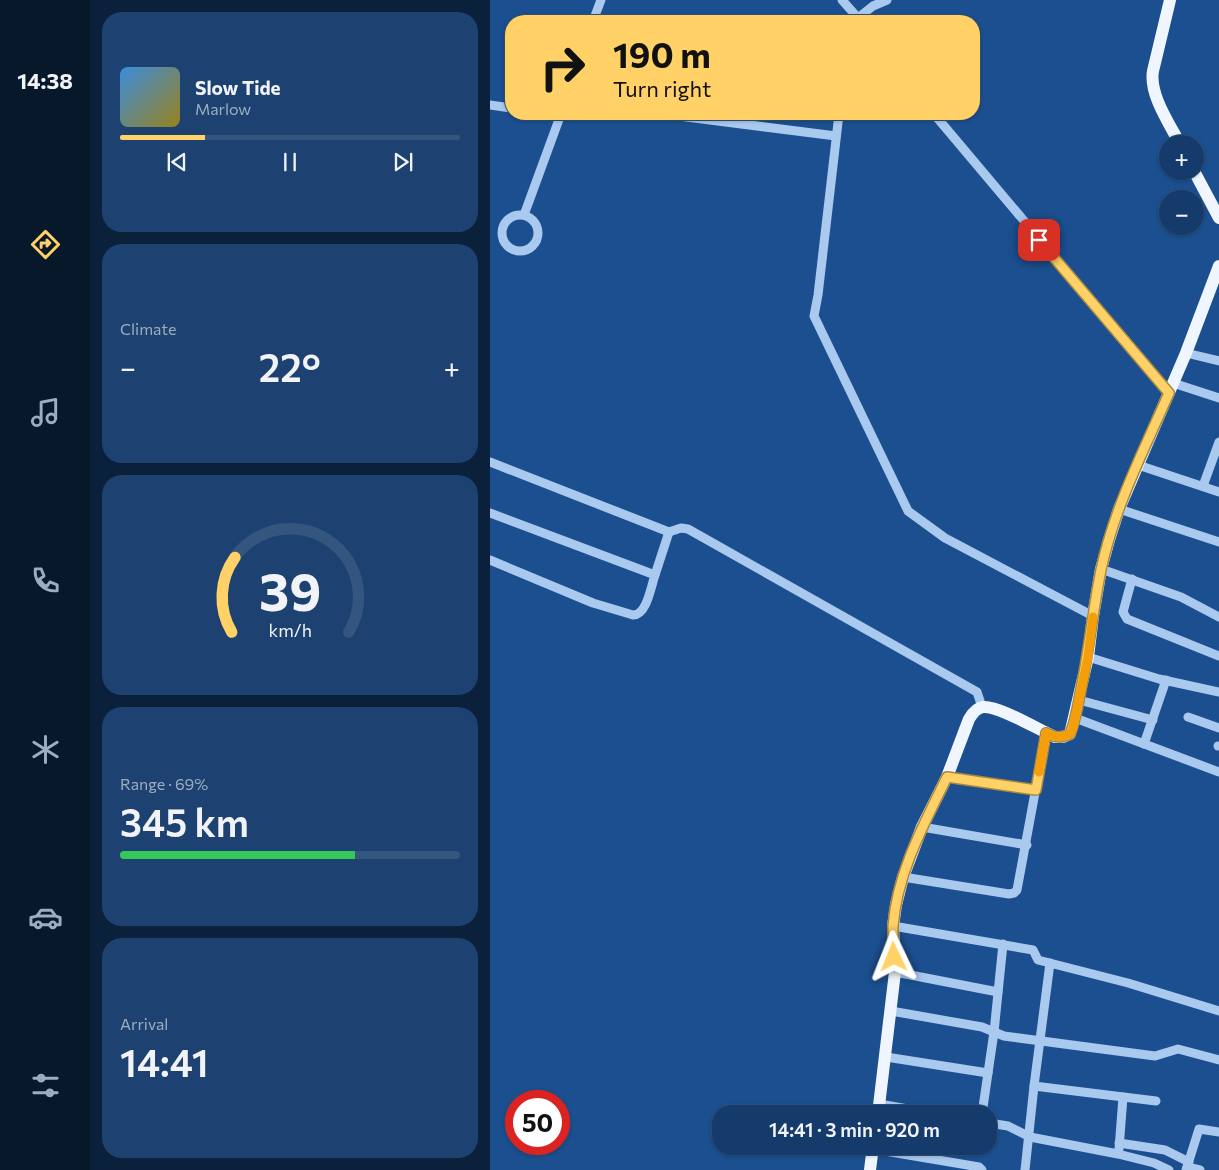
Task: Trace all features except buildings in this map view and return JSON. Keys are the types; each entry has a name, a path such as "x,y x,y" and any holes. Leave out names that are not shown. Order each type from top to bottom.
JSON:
{"main road":[{"path":"1170,0 1152,82 1157,98 1176,135"},
{"path":"1199,180 1219,218"},
{"path":"880,1105 895,972 893,926 896,905 903,877 922,827 947,777 969,719 974,711 982,707 998,710 1054,737 1063,737 1070,734 1088,657 1102,568 1119,509 1186,353 1219,266"},
{"path":"870,1170 872,1155"}],"street":[{"path":"596,15 601,0"},
{"path":"842,0 854,15"},
{"path":"863,15 873,6 887,0"},
{"path":"490,105 505,107"},
{"path":"524,215 559,120"},
{"path":"710,120 836,136"},
{"path":"838,120 814,316 908,511 945,538 1093,616"},
{"path":"939,120 1171,388 1219,398"},
{"path":"524,215 533,221 539,231 537,241 532,247 523,250 512,249 503,240 504,225 512,216 524,215"},
{"path":"1186,353 1219,360"},
{"path":"1202,486 1216,458 1219,442"},
{"path":"490,462 670,532 681,528 688,529 977,692 982,707"},
{"path":"1138,464 1219,492"},
{"path":"1119,509 1219,542"},
{"path":"490,512 655,575"},
{"path":"490,560 593,604 637,615 643,611 670,532"},
{"path":"1102,568 1181,597 1219,617"},
{"path":"1132,579 1123,612 1127,619 1219,656"},
{"path":"1088,657 1166,680 1219,692"},
{"path":"1144,744 1166,680"},
{"path":"1079,700 1153,720"},
{"path":"1188,717 1219,728"},
{"path":"1075,718 1219,772"},
{"path":"903,877 1009,894 1014,893 1019,886 1046,733"},
{"path":"947,777 1036,790"},
{"path":"922,827 1026,845"},
{"path":"893,926 1033,950 1036,959 1128,983 1219,1011"},
{"path":"983,1105 994,1032 1003,944"},
{"path":"1025,1170 1050,963"},
{"path":"895,972 998,992"},
{"path":"890,1011 982,1026 1004,1036 1155,1056 1178,1049 1219,1060"},
{"path":"886,1057 988,1073"},
{"path":"1034,1086 1156,1101"},
{"path":"1118,1154 1122,1097"},
{"path":"997,1124 1008,1126 1030,1137 1118,1154 1154,1163 1169,1170"},
{"path":"1187,1166 1199,1128 1219,1132"},
{"path":"1119,1143 1165,1150 1187,1166 1200,1170"},
{"path":"912,1155 979,1167 982,1170"}],"slow traffic":[{"path":"1039,772 1046,733 1054,737 1063,737 1070,734 1073,728 1088,657 1093,617"}],"route":[{"path":"894,957 893,926 903,877 922,827 947,777 1036,790 1046,733 1054,737 1063,737 1070,734 1073,728 1088,657 1102,568 1109,540 1119,509 1169,393 1039,240"}]}
